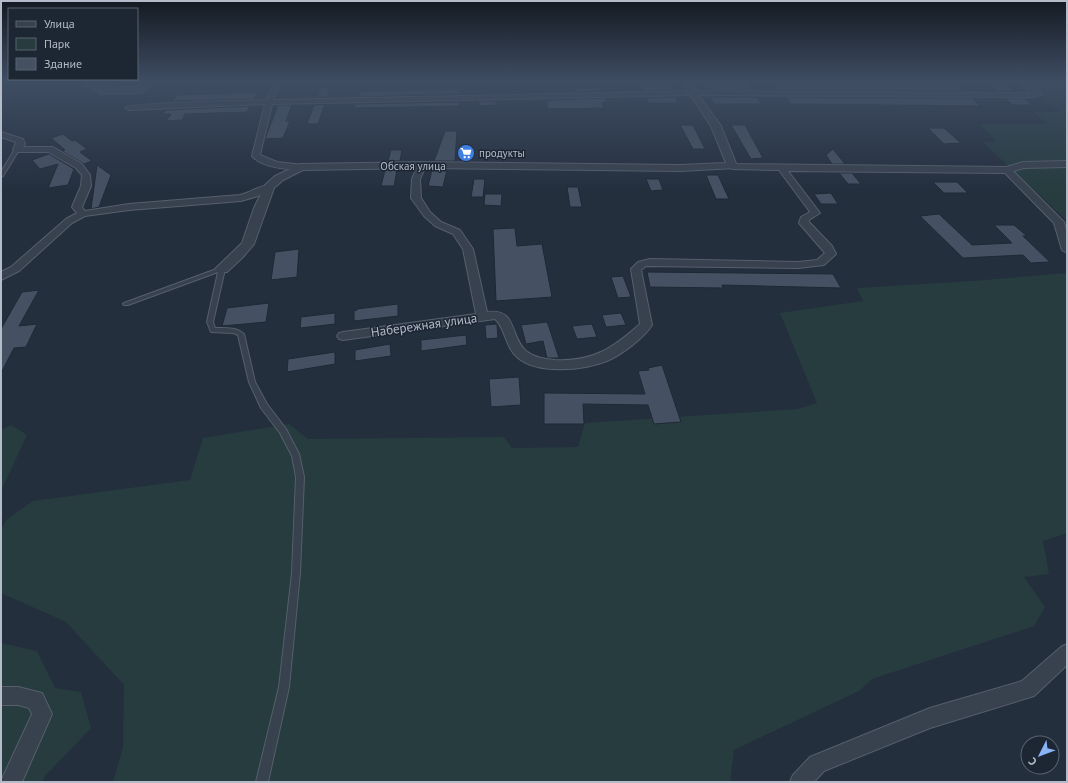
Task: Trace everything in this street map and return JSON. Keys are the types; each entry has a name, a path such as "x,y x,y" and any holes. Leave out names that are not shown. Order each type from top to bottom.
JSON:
{"street":[{"path":"266,118 262,140 256,156 262,161 274,164 301,167"},
{"path":"710,118 716,126 732,166 782,168 1007,170 1024,165 1067,164"},
{"path":"1,134 20,141 21,144 17,150"},
{"path":"17,150 50,148 79,166 86,175 86,186 77,208 82,214"},
{"path":"422,165 416,179 416,198 427,214 438,224 457,232 463,240 468,249 482,316"},
{"name":"Обская улица","path":"222,269 248,244 269,187 285,174 301,167 422,165 680,168 732,166"},
{"name":"Набережная улица","path":"343,336 497,315 504,318 514,345 525,356 541,364 559,364 595,360 610,353 646,325 636,269 642,264 650,262 798,265 820,263 831,254 828,248 804,223 804,219 815,213 782,168"},
{"path":"1007,170 1059,222 1067,250"},
{"path":"1,276 15,269 69,221 82,214 129,207 241,198 269,187"},
{"path":"800,782 817,764 930,718 1027,689 1067,653"},
{"path":"1,696 18,696 35,700 42,714 11,782"}],"lane":[{"path":"1,176 17,150"},
{"path":"126,304 222,269"},
{"path":"222,269 210,322 213,330 234,331 241,334 252,382 264,406 283,431 296,456 300,477 296,573 284,688 262,782"}],"green space":[{"path":"1039,118 1067,118 1067,221 983,142 996,141 980,124 1047,124"},
{"path":"1067,273 1067,533 1043,541 1049,574 1024,577 1045,607 1034,626 872,679 859,691 734,750 730,782 113,782 123,747 124,685 66,622 1,593 1,530 6,520 33,501 190,480 203,438 289,424 308,439 504,437 512,448 578,447 585,423 798,409 817,403 780,313 863,301 857,288 972,281"},
{"path":"11,425 27,435 1,491 1,430"},
{"path":"1,643 37,651 55,688 81,692 91,728 46,775 42,782 1,782"}],"building":[{"path":"168,118 183,118 182,120 166,121"},
{"path":"273,118 287,118 286,121 290,121 283,138 265,139"},
{"path":"309,118 320,118 318,124 307,124"},
{"path":"680,125 693,125 705,149 693,149"},
{"path":"731,125 745,125 763,158 751,159"},
{"path":"928,128 944,128 961,143 944,144"},
{"path":"445,131 457,131 455,161 434,161"},
{"path":"63,134 72,141 75,140 87,149 80,152 92,161 84,164 62,151 65,150 51,138"},
{"path":"833,149 845,164 832,164 826,155"},
{"path":"391,150 402,150 400,161 388,161"},
{"path":"49,154 74,169 68,185 48,188 58,164 40,169 32,160"},
{"path":"97,165 111,175 99,207 91,209"},
{"path":"385,170 397,170 394,186 381,186"},
{"path":"432,170 447,170 443,187 428,186"},
{"path":"839,173 852,173 861,184 848,184"},
{"path":"706,175 718,175 729,199 716,199"},
{"path":"474,179 485,179 483,197 471,197"},
{"path":"646,179 659,179 663,190 651,191"},
{"path":"933,182 957,182 968,193 944,193"},
{"path":"567,187 578,187 582,207 570,207"},
{"path":"831,193 838,204 821,204 814,194"},
{"path":"485,194 502,194 501,206 484,205"},
{"path":"939,214 972,245 1012,243 994,225 1014,225 1027,236 1023,236 1050,262 1031,263 1023,255 963,258 920,216"},
{"path":"515,228 517,246 542,244 552,297 496,301 493,229"},
{"path":"299,249 297,277 271,280 275,252"},
{"path":"647,272 833,274 841,288 722,285 723,288 650,287"},
{"path":"623,276 631,297 618,298 611,277"},
{"path":"39,290 19,326 37,324 26,347 14,348 1,373 1,329 22,292"},
{"path":"269,303 266,322 222,326 227,308"},
{"path":"398,304 398,316 354,321 354,311 357,309"},
{"path":"335,313 335,324 300,328 301,317"},
{"path":"621,313 626,325 606,327 602,315"},
{"path":"547,322 559,358 547,358 543,341 526,344 521,325"},
{"path":"497,324 498,338 486,339 485,325"},
{"path":"592,324 597,337 577,339 572,326"},
{"path":"466,335 467,345 421,351 421,340"},
{"path":"390,344 391,356 355,361 355,350"},
{"path":"335,352 335,364 287,372 288,359"},
{"path":"662,365 681,422 654,424 648,405 583,404 584,424 544,424 544,393 645,394 638,371 649,370 648,368"},
{"path":"519,377 521,405 491,407 489,379"}],"place":[{"name":"продукты","path":"466,153"}]}
